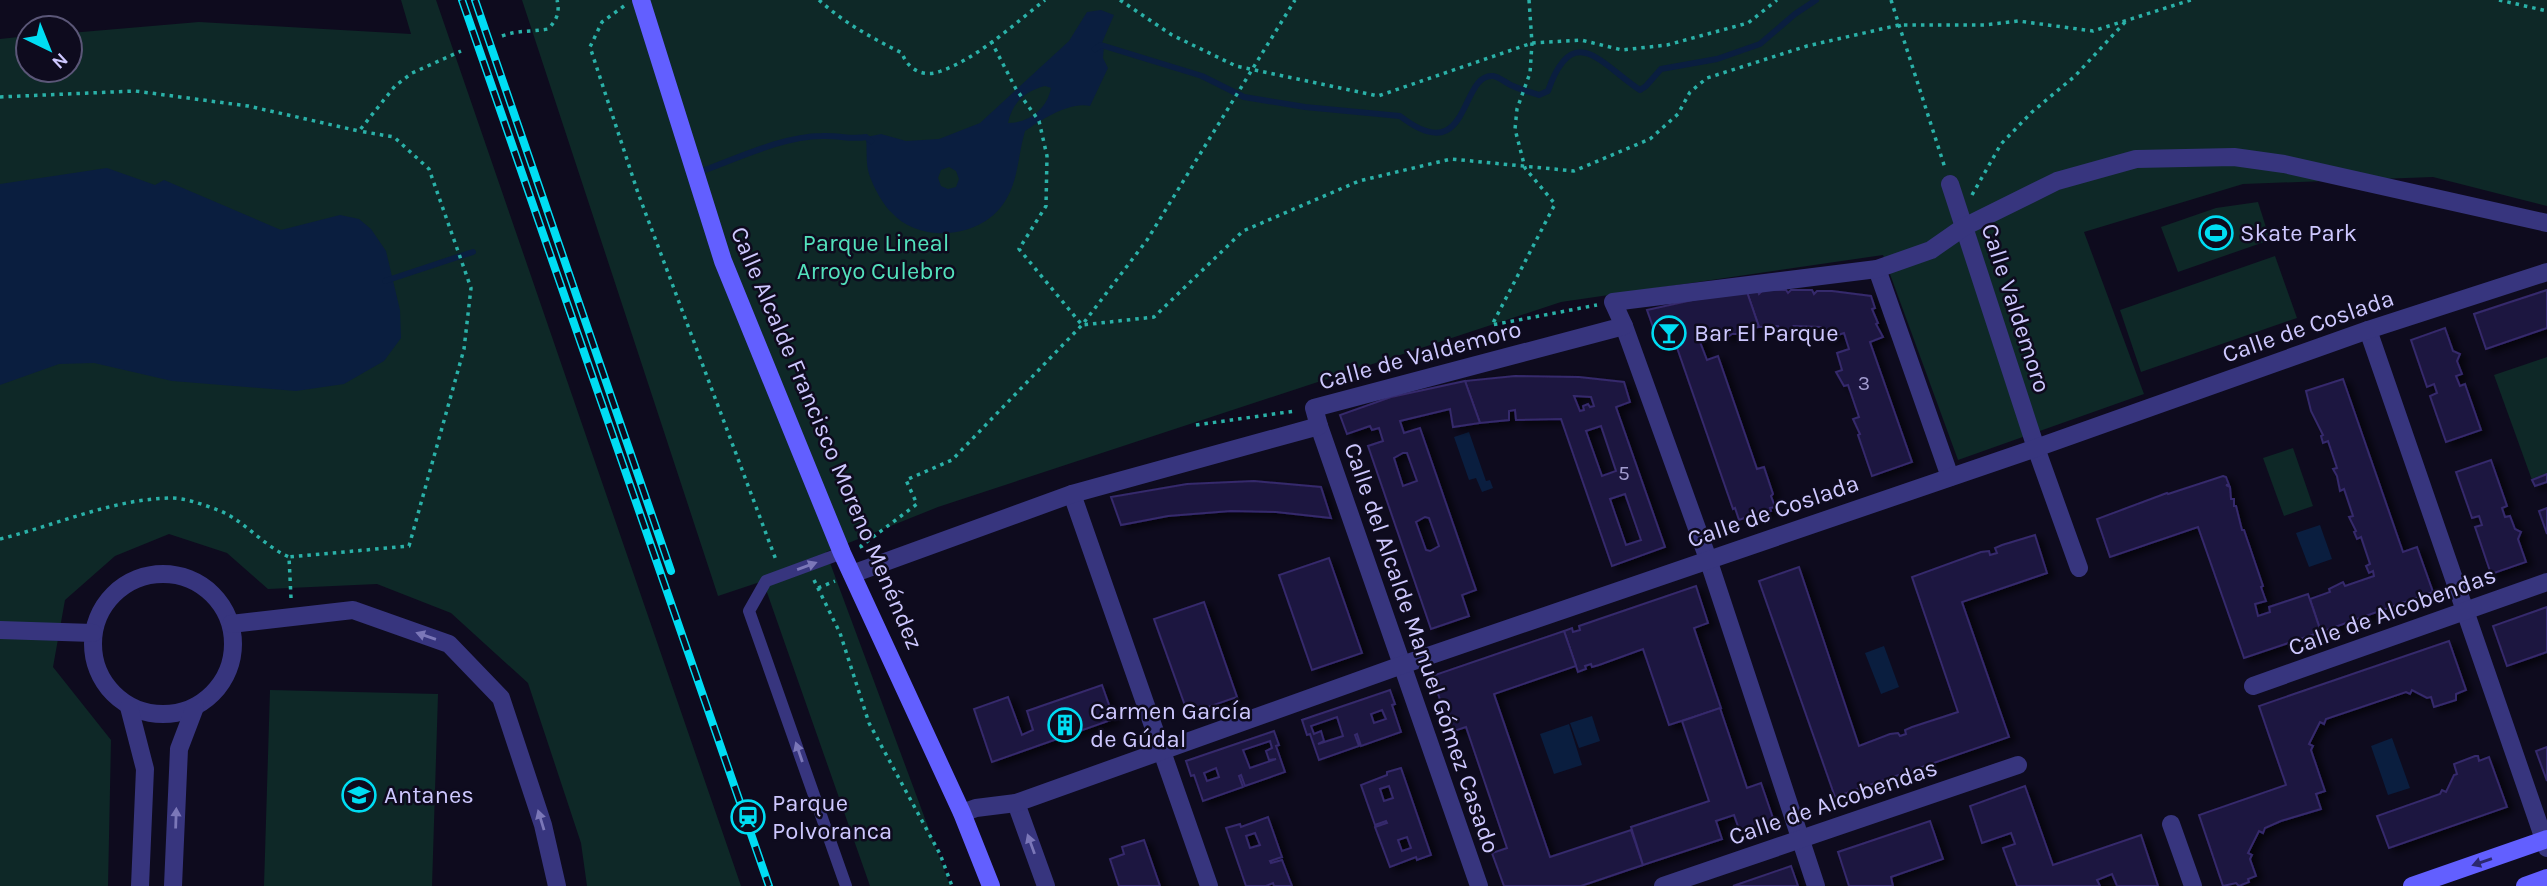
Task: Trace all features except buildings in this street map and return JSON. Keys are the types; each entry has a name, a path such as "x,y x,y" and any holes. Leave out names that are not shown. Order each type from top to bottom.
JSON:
{"street":[{"name":"Calle Alcalde Francisco Moreno Menéndez","path":"636,1 723,261 842,553 861,571 991,886"},
{"path":"1816,886 1708,559 1613,302 1877,269 1931,250 1962,220 2057,181 2136,159 2234,157 2284,164 2547,223"},
{"name":"Calle Valdemoro","path":"1950,184 2036,448 2079,568"},
{"path":"1877,269 1950,477"},
{"name":"Calle de Coslada","path":"962,813 976,808 1016,803 1402,665 2036,448 2368,330 2547,272"},
{"name":"Calle de Valdemoro","path":"861,571 1072,494 1320,426 1314,408 1624,326"},
{"path":"2368,330 2546,843 2412,886"},
{"name":"Calle del Alcalde Manuel Gómez Casado","path":"1320,426 1479,886"},
{"path":"1072,494 1209,886"},
{"path":"158,574 182,576 203,586 220,603 231,624 233,649 228,672 214,693 195,707 173,715 150,714 129,707 112,694 99,676 92,655 93,634 100,611 115,592 135,579 158,574"},
{"name":"Calle de Alcobendas","path":"2253,686 2547,582"},
{"path":"231,624 353,611 449,644 501,698 543,825 557,886"},
{"path":"0,630 93,634"},
{"path":"129,707 145,769 140,886"},
{"path":"173,886 179,749 195,707"},
{"name":"Calle de Alcobendas","path":"1663,886 2018,765"},
{"path":"1016,803 1046,886"},
{"path":"2171,824 2193,886"},
{"path":"2525,886 2547,878"}],"lane":[{"path":"842,553 766,581 749,611 846,886"}],"path":[{"path":"502,36 522,29 535,32 548,29 557,18 557,0"},
{"path":"819,0 834,15 857,30 902,53 906,64 918,72 940,72 991,41 1045,0"},
{"path":"1120,0 1172,35 1236,66 1378,96 1532,43 1581,40 1622,50 1667,45 1748,23 1777,0"},
{"path":"861,571 861,546 917,505 906,480 952,460 1082,325 1147,240 1295,0"},
{"path":"1528,0 1532,43 1530,73 1517,109 1515,130 1525,168 1555,204 1492,325 1613,302"},
{"path":"1891,0 1950,184"},
{"path":"1082,325 1154,317 1243,231 1359,181 1451,159 1574,171 1650,139 1678,114 1690,92 1707,78 1807,46 1899,26 1984,25 2018,21 2093,31 2191,0"},
{"path":"2498,0 2547,12"},
{"path":"2534,8 2537,0"},
{"path":"636,1 601,22 590,47 638,193 781,575"},
{"path":"1962,220 2001,144 2032,112 2075,76 2127,20"},
{"path":"991,41 1016,89 1039,121 1047,156 1046,206 1019,249 1082,325"},
{"path":"359,131 395,86 412,73 461,51"},
{"path":"0,97 135,91 248,106 394,137 429,169 471,288 464,349 409,546 289,557 271,549 234,518 220,511 173,498 117,504 71,517 45,528 0,539"},
{"path":"1196,425 1314,408"},
{"path":"289,557 292,617"},
{"path":"818,588 840,633 869,723 940,854 952,886"}],"green space":[{"path":"401,0 436,0 741,886 587,886 581,843 528,683 451,613 377,584 268,589 227,553 169,534 115,556 65,600 53,667 111,740 108,886 0,886 0,39 14,38 14,84 84,84 84,32 199,22 411,34"},
{"name":"Parque Lineal Arroyo Culebro","path":"522,0 2547,0 2547,206 2433,177 2243,184 2084,232 2144,394 1958,460 1883,255 1561,302 938,507 826,552 950,886 870,886 763,581 718,596"},
{"name":"Skate Park","path":"2258,202 2270,240 2178,272 2161,227 2216,208"},
{"path":"2275,256 2297,318 2141,372 2120,310"},
{"path":"2547,357 2547,474 2532,480 2494,375"},
{"path":"2293,448 2313,506 2284,516 2263,458"},
{"path":"270,690 438,694 432,886 264,886"}],"water":[{"path":"1101,10 1114,15 1101,45 1104,47 1103,58 1108,68 1090,106 1065,109 1025,131 1014,180 1001,207 977,226 947,233 916,229 891,212 869,175 866,137 881,134 906,141 939,139 980,123 1069,41 1087,12","holes":["1045,86 1051,88 1041,108 1030,117 1008,123 1020,99","949,167 956,171 959,179 956,187 948,189 941,186 938,178 941,170"]},
{"path":"107,168 155,185 164,180 281,230 340,215 359,219 371,229 386,251 400,310 401,338 384,361 344,384 296,391 172,381 94,363 59,364 0,385 0,184"},
{"path":"1469,432 1486,481 1490,480 1493,488 1482,492 1476,478 1469,480 1454,437"},
{"path":"2320,525 2332,559 2309,567 2296,533"},
{"path":"1884,646 1899,687 1881,694 1865,653"},
{"path":"1592,716 1600,741 1579,748 1570,723"},
{"path":"1569,724 1582,765 1554,774 1540,734"},
{"path":"2392,738 2410,788 2388,795 2371,746"}],"waterway":[{"path":"1095,49 1101,45 1202,76 1244,97 1305,107 1400,116 1423,130 1440,133 1452,127 1482,79 1493,76 1539,95 1548,91 1558,69 1568,57 1578,52 1601,60 1640,90 1661,69 1717,59 1760,44 1816,0"},
{"path":"705,170 793,139 828,136 866,137 871,141"},
{"path":"385,281 473,252"}],"railway":[{"path":"462,0 769,886"},
{"path":"475,0 671,571"}],"place":[{"name":"Skate Park","path":"2216,233"},
{"name":"Bar El Parque","path":"1669,333"},
{"name":"Carmen García de Gúdal","path":"1065,725"},
{"name":"Antanes","path":"359,795"},
{"name":"Parque Polvoranca","path":"748,817"}]}
